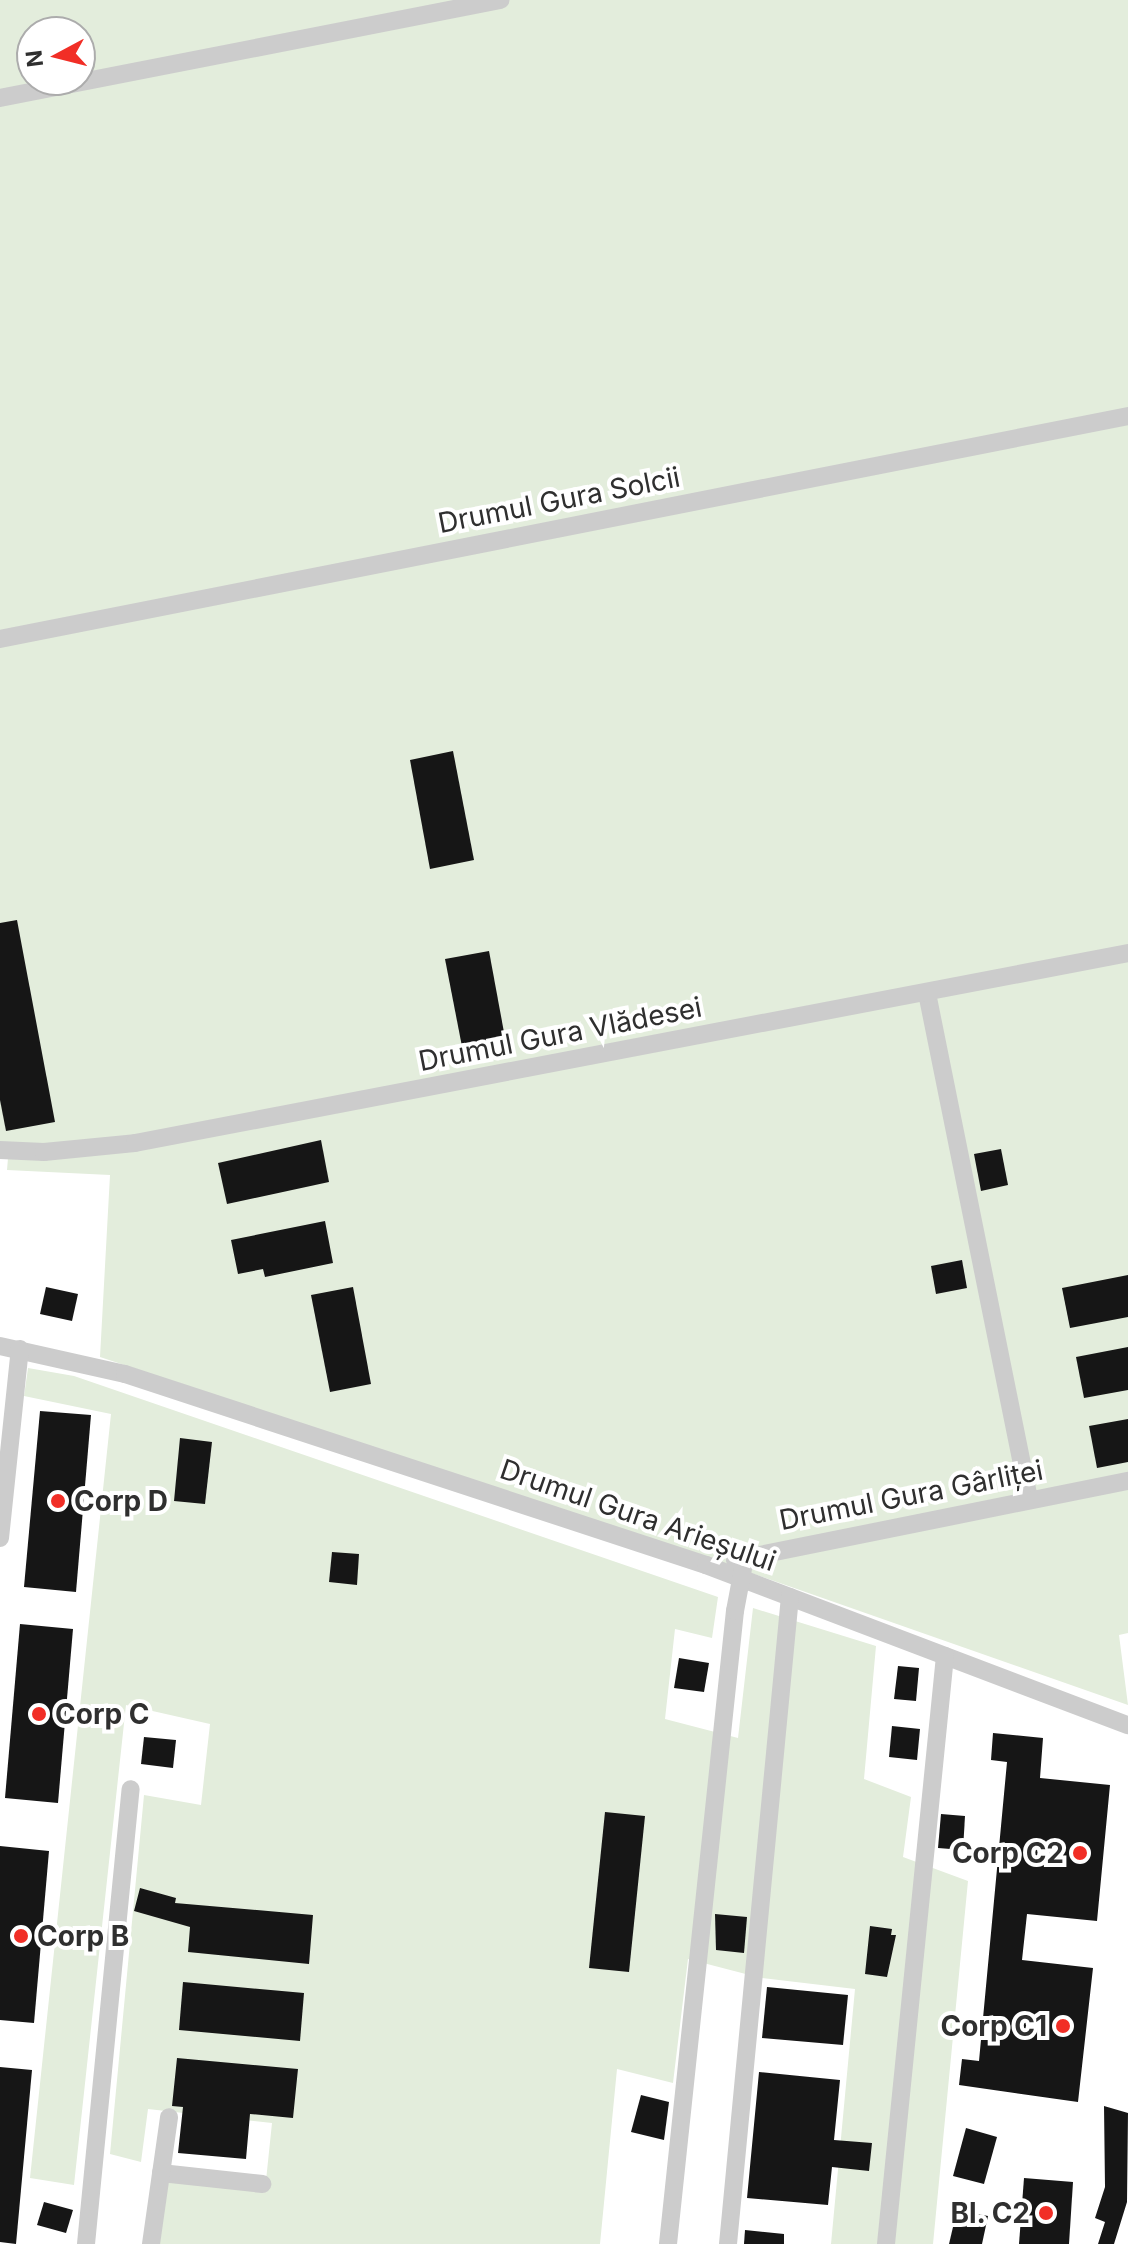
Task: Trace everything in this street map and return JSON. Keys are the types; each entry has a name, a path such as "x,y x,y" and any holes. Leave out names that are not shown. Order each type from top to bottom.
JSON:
{"street":[{"path":"0,98 500,0"},
{"name":"Drumul Gura Solcii","path":"0,639 1128,416"},
{"name":"Drumul Gura Vlădesei","path":"0,1150 44,1152 135,1143 1128,953"},
{"path":"927,993 1029,1499"},
{"name":"Drumul Gura Arieșului","path":"0,1346 125,1374 706,1565 1128,1725"},
{"path":"0,1538 20,1349"},
{"name":"Drumul Gura Gârliței","path":"706,1565 1128,1481"},
{"path":"668,2244 739,1578 745,1558"},
{"path":"728,2244 790,1597"},
{"path":"886,2244 945,1656"},
{"path":"86,2244 131,1789"},
{"path":"151,2244 169,2117"},
{"path":"161,2173 262,2184"}],"green space":[{"path":"0,0 1128,0 1128,1633 1119,1635 1128,1705 711,1559 100,1357 110,1175 7,1170 8,1158 0,1157"},
{"path":"28,1368 74,1376 718,1597 712,1638 675,1629 665,1719 738,1738 753,1608 876,1646 864,1779 911,1797 903,1857 968,1881 933,2244 831,2244 855,1989 761,1978 688,1959 673,2083 617,2069 600,2244 158,2244 166,2181 265,2190 272,2123 148,2109 141,2162 110,2154 144,1795 201,1805 210,1724 126,1705 74,2185 30,2178 111,1414 24,1396"}],"building":[{"path":"453,751 474,860 430,869 410,760"},
{"path":"17,920 55,1122 6,1131 0,1100 0,923"},
{"path":"489,951 508,1054 465,1062 445,959"},
{"path":"321,1140 329,1182 227,1204 218,1163"},
{"path":"1001,1149 1008,1185 981,1191 974,1154"},
{"path":"325,1221 333,1263 265,1277 263,1269 238,1274 231,1240"},
{"path":"962,1260 967,1288 936,1294 931,1266"},
{"path":"1128,1275 1128,1317 1070,1328 1062,1288"},
{"path":"46,1287 78,1294 72,1321 40,1314"},
{"path":"353,1287 371,1384 330,1392 311,1295"},
{"path":"1128,1347 1128,1390 1084,1398 1076,1357"},
{"name":"Corp D","path":"40,1411 91,1415 76,1592 24,1587"},
{"path":"1128,1419 1128,1462 1097,1468 1089,1426"},
{"path":"180,1438 212,1442 205,1504 174,1501"},
{"path":"332,1552 359,1554 357,1585 329,1582"},
{"name":"Corp C","path":"20,1624 73,1629 58,1803 5,1798"},
{"path":"679,1658 709,1663 704,1692 674,1688"},
{"path":"898,1666 919,1668 916,1701 894,1699"},
{"path":"892,1726 920,1729 917,1760 889,1757"},
{"path":"993,1733 1043,1738 1040,1778 1110,1785 1097,1921 1027,1914 1022,1960 1093,1968 1078,2102 959,2085 962,2059 979,2061 1007,1762 991,1760"},
{"path":"144,1737 176,1740 173,1768 141,1764"},
{"path":"605,1812 645,1816 629,1972 589,1968"},
{"path":"941,1814 965,1816 963,1850 938,1848"},
{"name":"Corp B","path":"0,1846 49,1851 34,2023 0,2020"},
{"path":"140,1888 176,1898 175,1903 313,1915 309,1964 188,1952 190,1927 134,1911"},
{"path":"715,1914 747,1917 744,1953 716,1950"},
{"path":"870,1926 892,1929 891,1935 896,1935 887,1977 865,1974"},
{"path":"183,1982 304,1993 300,2041 179,2030"},
{"path":"767,1987 848,1995 843,2045 762,2038"},
{"path":"177,2058 298,2069 293,2118 250,2114 246,2159 178,2153 183,2107 172,2106"},
{"path":"0,2067 32,2070 16,2244 0,2242"},
{"path":"759,2072 840,2080 834,2140 872,2143 869,2171 832,2167 828,2205 747,2198"},
{"path":"641,2095 669,2102 664,2140 631,2132"},
{"path":"1104,2106 1128,2113 1127,2202 1114,2244 1098,2244 1105,2222 1095,2218 1105,2187"},
{"path":"966,2128 997,2137 984,2184 953,2176"},
{"name":"Bl. C2","path":"1024,2178 1073,2182 1069,2244 1019,2244"},
{"path":"44,2202 73,2210 66,2233 37,2225"},
{"path":"957,2210 988,2216 982,2244 949,2244"},
{"path":"745,2230 784,2234 784,2244 744,2244"}],"place":[{"name":"Corp D","path":"58,1501"},
{"name":"Corp C","path":"39,1714"},
{"name":"Corp C2","path":"1080,1853"},
{"name":"Corp B","path":"21,1936"},
{"name":"Corp C1","path":"1063,2026"},
{"name":"Bl. C2","path":"1046,2213"}]}
